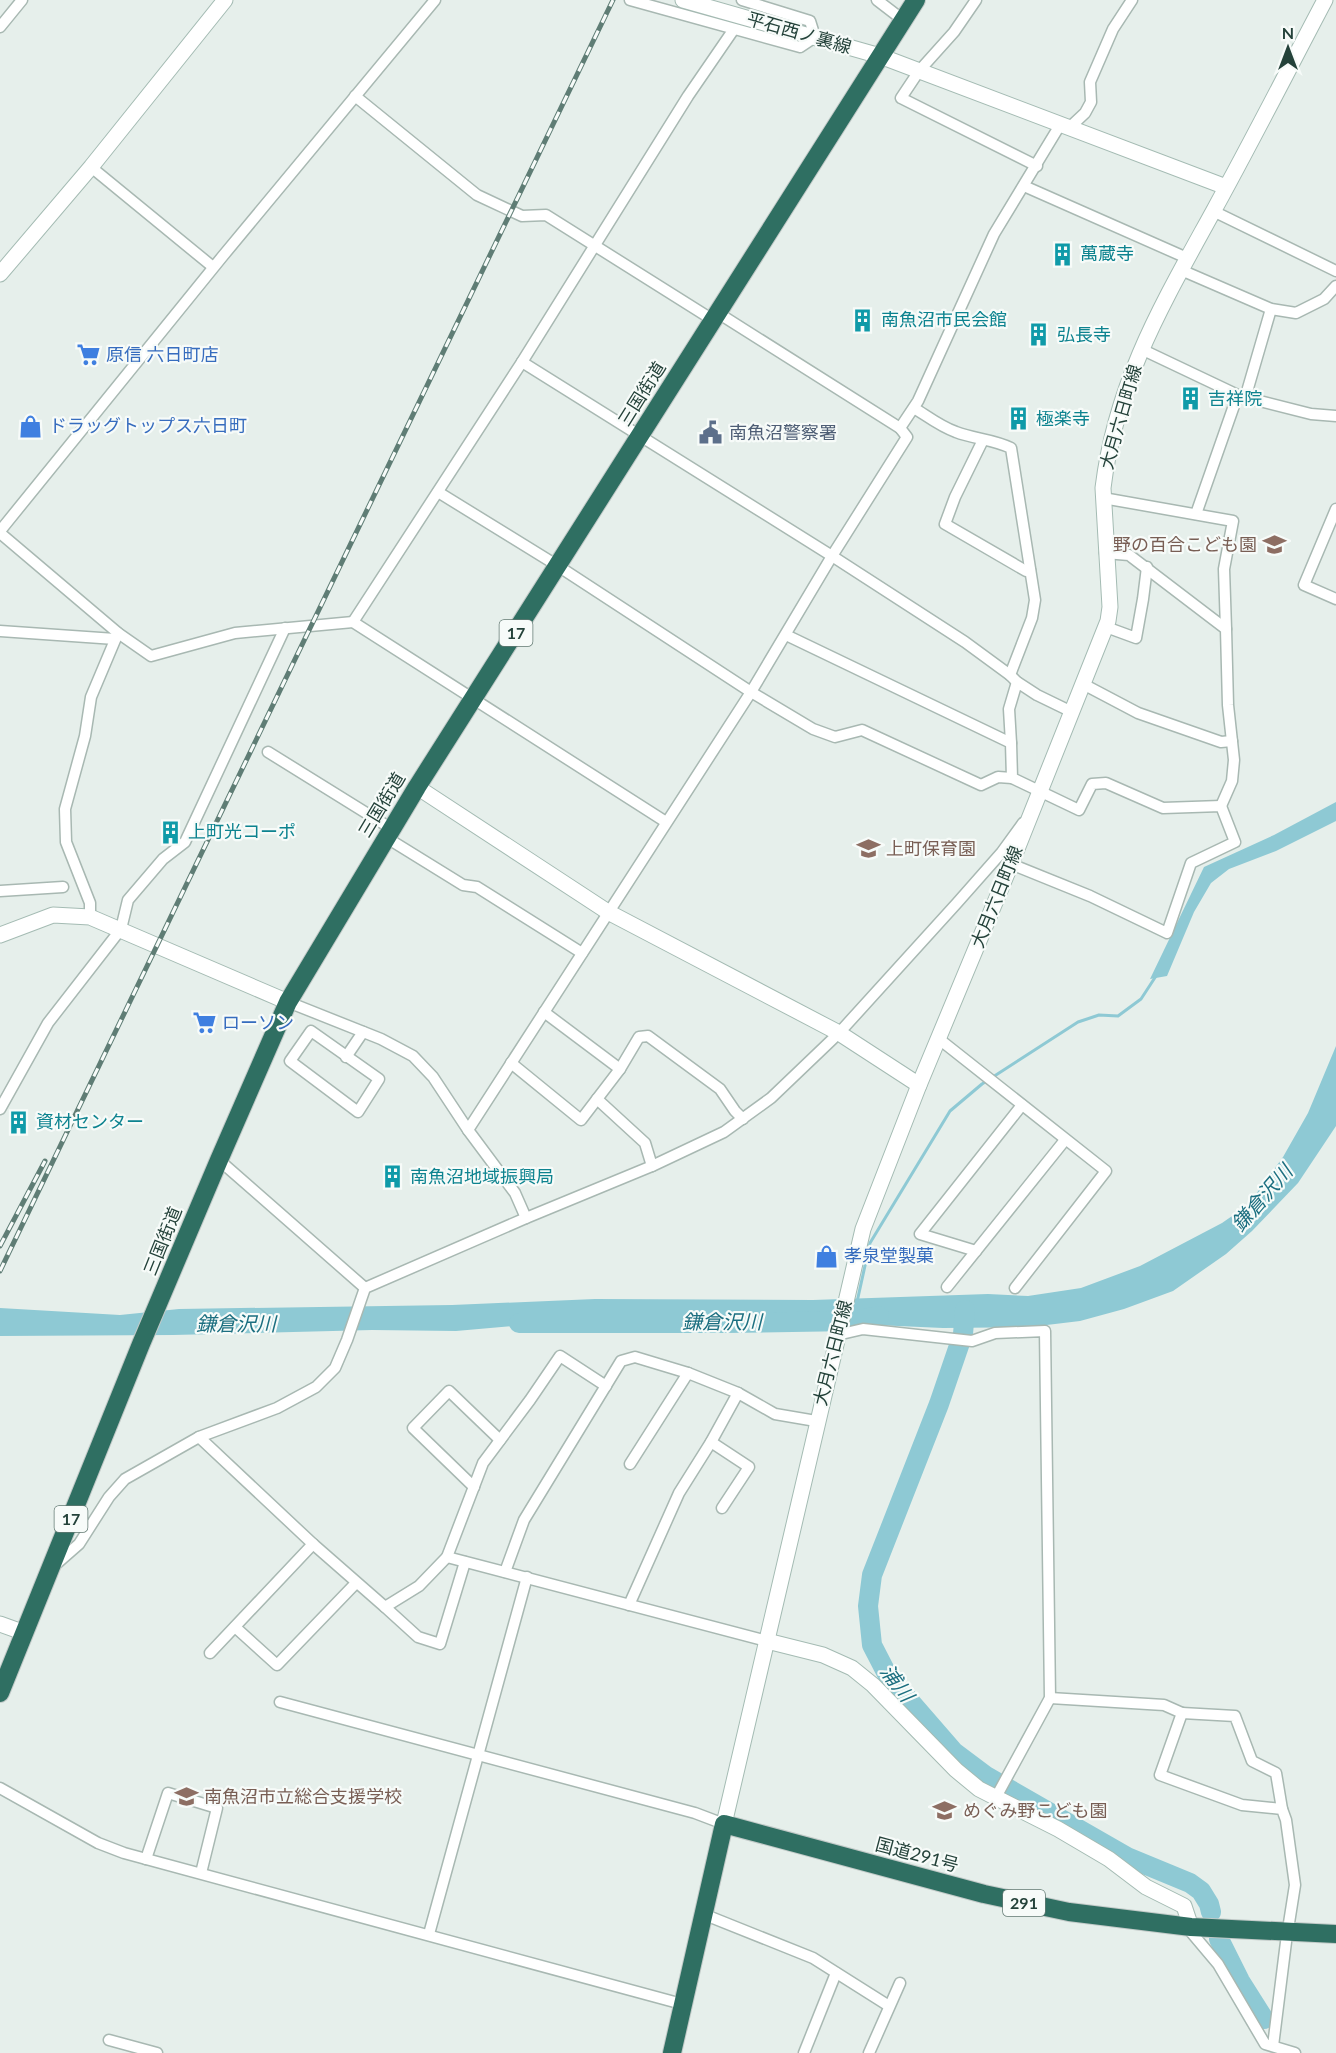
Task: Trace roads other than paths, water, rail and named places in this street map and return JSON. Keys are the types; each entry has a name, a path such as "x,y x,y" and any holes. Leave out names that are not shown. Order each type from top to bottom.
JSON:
{"highway":[{"name":"三国街道","path":"0,1693 141,1344 288,1002 417,787 475,699 916,0"},
{"path":"672,2053 723,1824"},
{"name":"国道291号","path":"723,1824 1022,1903 1129,1920 1335,1934"}],"main road":[{"path":"0,274 91,167 225,0"},
{"name":"平石西ノ裏線","path":"683,0 880,56 1226,187"},
{"name":"大月六日町線","path":"723,1824 863,1229 919,1085 1106,627 1110,608 1103,498 1105,470 1125,389 1141,349 1184,264 1325,0"},
{"path":"417,787 608,912 839,1033 919,1085"},
{"path":"0,934 53,915 90,916 288,1002"},
{"path":"0,1624 25,1633"},
{"path":"767,1641 823,1655 852,1668 873,1685 956,1770 979,1789 1058,1829 1109,1859 1146,1887 1184,1906 1191,1926"}],"street":[{"path":"0,27 22,0"},
{"path":"435,0 213,267 0,532 117,636 151,656 235,633 353,622 666,822"},
{"path":"630,0 800,47 815,36 810,21 748,1"},
{"path":"877,0 903,20"},
{"path":"976,0 954,32 919,71 902,98 1037,166"},
{"path":"900,428 914,408 993,234 1065,127 1085,113 1091,102 1090,82 1113,28 1132,0"},
{"path":"353,622 522,362 688,96 734,29"},
{"path":"355,96 477,195 522,216 546,215 900,428 907,437 832,555 751,692 468,1130"},
{"path":"91,167 213,267"},
{"path":"1024,186 1271,309 1296,314 1324,299 1336,286"},
{"path":"1213,211 1336,271"},
{"path":"1196,514 1237,397 1246,395 1271,309"},
{"path":"1141,349 1240,396 1311,414 1336,416"},
{"path":"522,362 832,555 965,642 1037,695 1072,712"},
{"path":"914,408 953,431 983,440 998,441 1011,448 1035,600 1032,618 1013,679 1010,709 1012,778"},
{"path":"983,440 955,497 945,524 1026,571 1030,570"},
{"path":"438,492 558,566 751,692 813,729 836,736 862,730 981,785 999,777 1012,778 1080,810 1092,784 1106,783 1163,808 1221,806"},
{"path":"1011,864 1090,896 1167,933 1191,863 1235,842 1221,806 1232,781 1234,760 1228,705 1224,569 1233,521 1103,498"},
{"path":"1336,509 1304,585 1336,599"},
{"path":"1105,553 1129,555 1226,628"},
{"path":"1106,627 1136,638 1147,567"},
{"path":"0,1109 48,1023 121,929 128,900 163,860 185,842 285,628"},
{"path":"0,631 117,636"},
{"path":"90,916 90,903 66,842 65,809 85,736 91,697 117,636"},
{"path":"786,636 1011,743"},
{"path":"1083,684 1138,713 1221,742 1232,741"},
{"path":"268,752 463,885 477,887 582,953"},
{"path":"51,1569 79,1544 109,1497 125,1479 165,1454 199,1437 277,1408 316,1388 335,1368 365,1288 652,1166 724,1132 771,1098 839,1033 1002,852 1031,812"},
{"path":"0,891 63,887"},
{"path":"288,1002 363,1032 413,1056 434,1077 468,1130 515,1193 526,1218"},
{"path":"544,1012 620,1069"},
{"path":"311,1031 346,1057 379,1079 358,1112 291,1061 311,1031"},
{"path":"346,1057 363,1032"},
{"path":"512,1063 581,1120 620,1069 639,1037 648,1036 720,1089 743,1119"},
{"path":"939,1039 1106,1171 1015,1288"},
{"path":"597,1099 645,1143 652,1166"},
{"path":"976,1251 920,1234 1022,1105"},
{"path":"947,1287 1065,1140"},
{"path":"219,1160 365,1288"},
{"path":"837,1335 863,1329 972,1341 995,1332 1045,1331 1050,1698 995,1799"},
{"path":"385,1607 419,1586 447,1557 483,1463 560,1356 606,1386"},
{"path":"505,1572 524,1520 621,1361 635,1357 688,1373 738,1394 775,1414 816,1421"},
{"path":"630,1464 688,1373"},
{"path":"474,1487 413,1428 448,1391 500,1440"},
{"path":"629,1605 679,1493 738,1394"},
{"path":"199,1437 313,1544 418,1637 440,1644 465,1562"},
{"path":"711,1442 749,1467 722,1508"},
{"path":"210,1653 313,1544"},
{"path":"447,1557 767,1641"},
{"path":"429,1935 527,1577"},
{"path":"235,1627 277,1665 356,1583"},
{"path":"1050,1698 1164,1705 1182,1713 1235,1716 1252,1761 1276,1773 1296,1885 1288,1923"},
{"path":"280,1702 695,1813 723,1824"},
{"path":"1182,1713 1160,1775 1242,1805 1282,1809"},
{"path":"0,1788 99,1843 146,1859 682,2004"},
{"path":"146,1859 168,1793 217,1808 201,1874"},
{"path":"703,1914 813,1958 889,2006"},
{"path":"1191,1926 1191,1932 1218,1964 1266,2048"},
{"path":"1266,2048 1286,1942"},
{"path":"804,2053 836,1973"},
{"path":"869,2053 900,1983"},
{"path":"109,2040 157,2053"},
{"path":"1266,2048 1295,2053"}],"water":[{"path":"1336,802 1336,821 1276,851 1229,869 1211,883 1194,912 1167,976 1150,979 1204,867 1274,835"},
{"path":"1336,1046 1336,1126 1298,1183 1252,1231 1226,1254 1173,1291 1124,1309 1080,1321 1030,1327 943,1328 876,1325 815,1316 596,1319 456,1331 372,1330 0,1336 0,1308 120,1315 179,1309 452,1305 595,1299 813,1300 988,1294 1028,1296 1081,1288 1140,1266 1222,1223 1248,1205 1283,1157 1308,1113"}],"waterway":[{"path":"857,1302 870,1243 950,1111 982,1084 1078,1022 1099,1015 1118,1016 1141,999 1156,976"},
{"name":"浦川","path":"965,1310 963,1334 939,1404 872,1575 868,1606 872,1645 888,1676 954,1752 986,1776 1127,1857 1190,1883 1201,1891 1211,1912"},
{"name":"鎌倉沢川","path":"519,1323 853,1321 879,1316"},
{"name":"浦川","path":"1219,1939 1240,1981 1264,2019"}],"railway":[{"path":"0,1271 613,0"},
{"path":"0,1246 45,1161"}],"place":[{"name":"萬蔵寺","path":"1062,254"},
{"name":"南魚沼市民会館","path":"863,320"},
{"name":"弘長寺","path":"1039,335"},
{"name":"原信 六日町店","path":"88,355"},
{"name":"吉祥院","path":"1190,399"},
{"name":"極楽寺","path":"1018,419"},
{"name":"ドラッグトップス六日町","path":"31,426"},
{"name":"南魚沼警察署","path":"711,433"},
{"name":"野の百合こども園","path":"1275,545"},
{"name":"上町光コーポ","path":"170,832"},
{"name":"上町保育園","path":"868,849"},
{"name":"ローソン","path":"204,1023"},
{"name":"資材センター","path":"18,1122"},
{"name":"南魚沼地域振興局","path":"392,1177"},
{"name":"孝泉堂製菓","path":"826,1256"},
{"name":"南魚沼市立総合支援学校","path":"186,1797"},
{"name":"めぐみ野こども園","path":"945,1811"}]}
